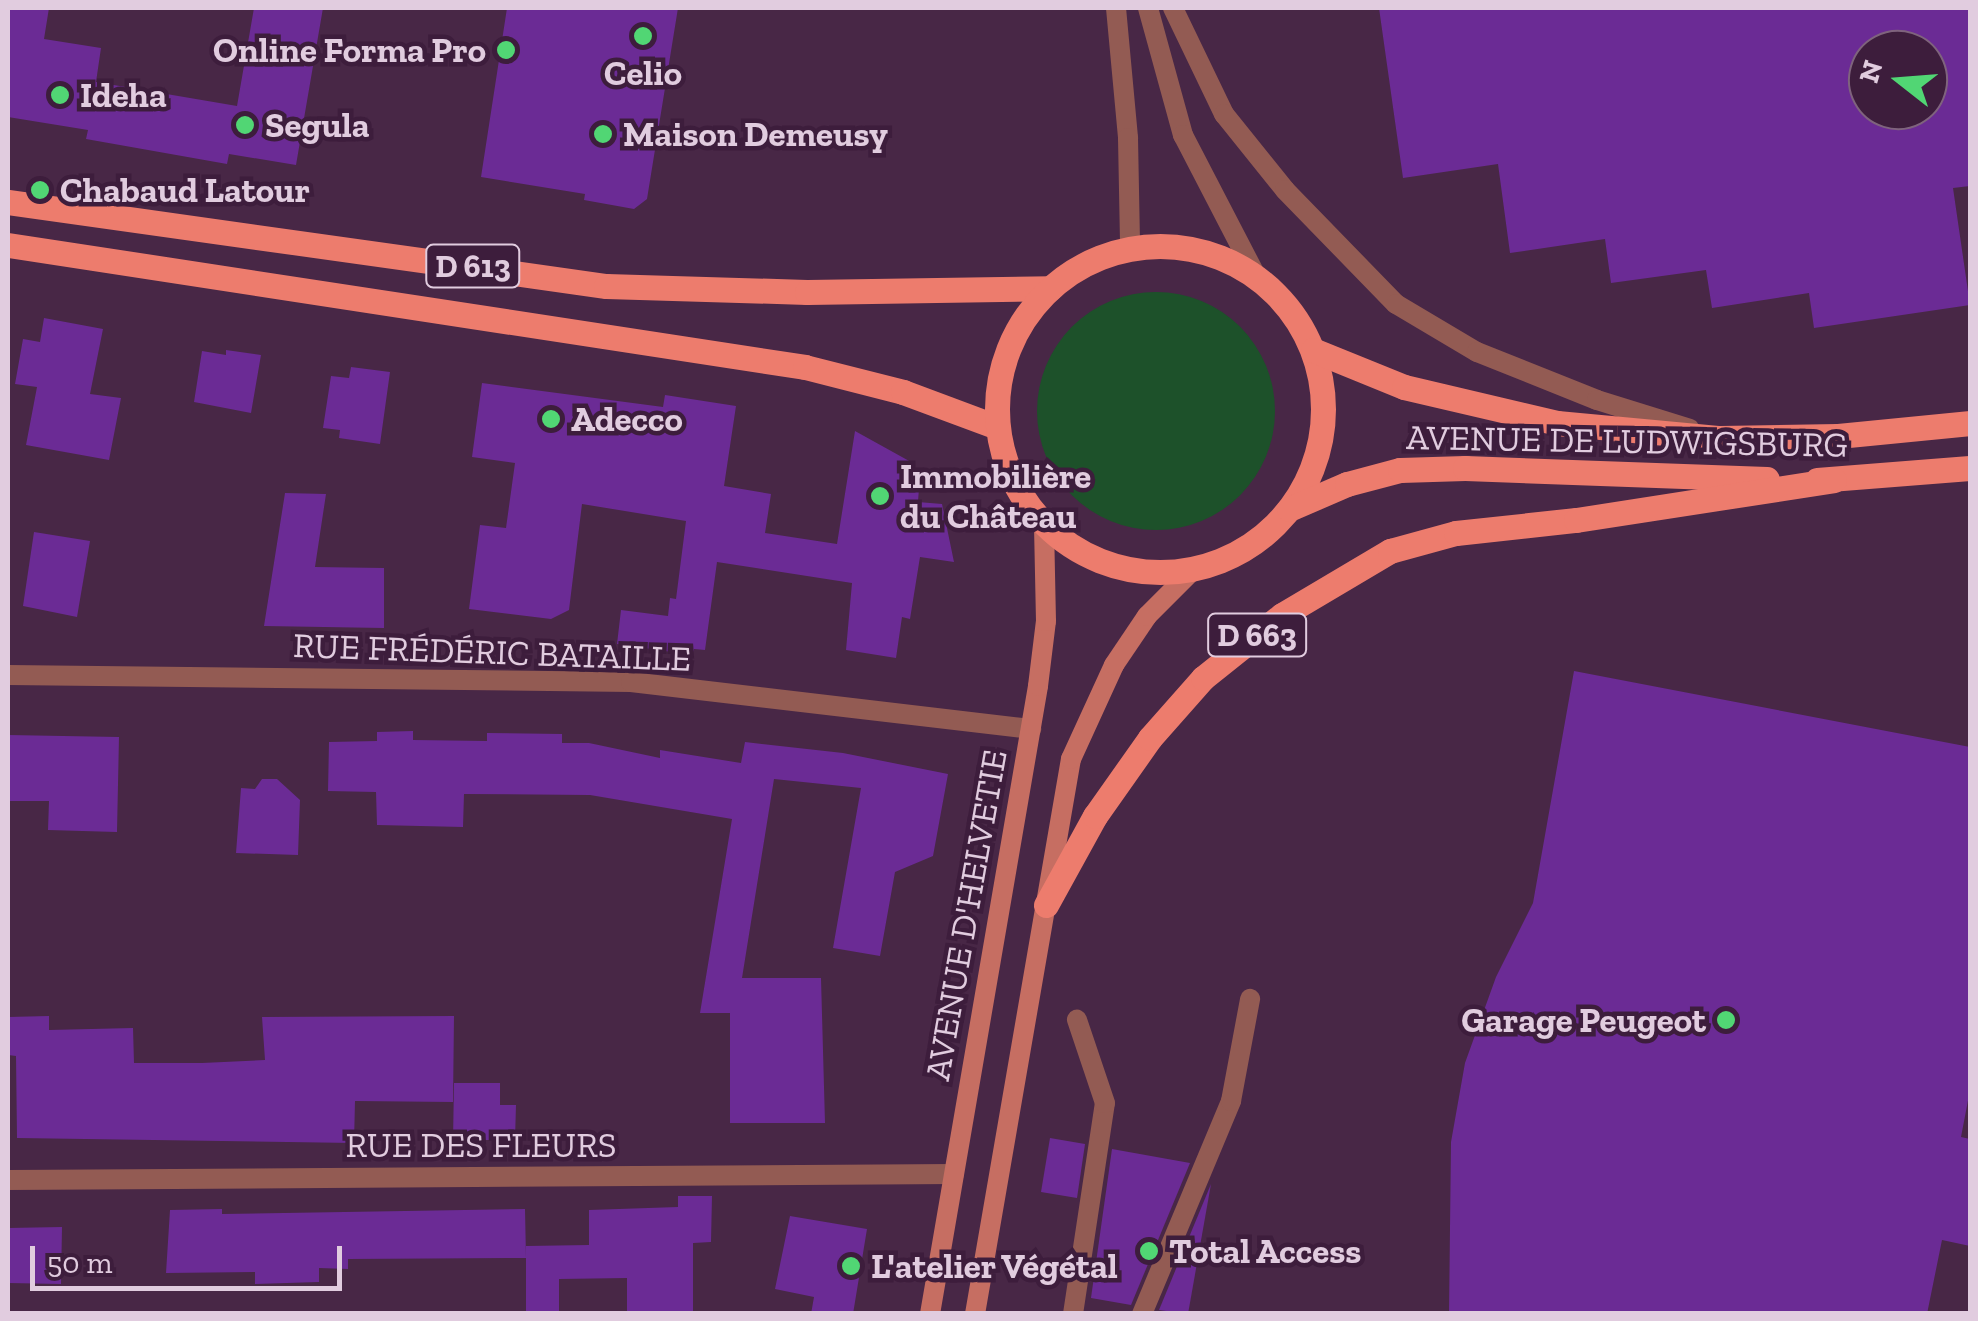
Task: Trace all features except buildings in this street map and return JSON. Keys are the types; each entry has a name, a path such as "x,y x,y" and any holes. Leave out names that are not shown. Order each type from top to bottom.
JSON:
{"main road":[{"name":"D 613","path":"8,202 606,286 807,292 1050,288"},
{"name":"D 613","path":"8,244 805,366 903,392 997,426"},
{"path":"1174,245 1216,254 1254,274 1290,308 1313,350 1324,405 1316,460 1289,509 1263,537 1230,557 1193,570 1140,572 1088,556 1044,525 1009,474 997,426 1000,375 1018,328 1050,288 1087,262 1130,247 1174,245"},
{"name":"AVENUE DE LUDWIGSBURG","path":"1313,350 1404,387 1557,423 1720,438 1838,436 1970,423"},
{"name":"AVENUE DE LUDWIGSBURG","path":"1289,509 1347,484 1400,470 1465,468 1834,480 1970,468"},
{"name":"D 663","path":"1046,905 1095,816 1150,738 1203,678 1282,616 1390,550 1456,533 1576,520 1834,480"},
{"name":"AVENUE D'HELVETIE","path":"930,1314 1031,729 1046,621 1044,525"},
{"name":"D 663","path":"974,1314 1071,759 1092,705 1147,616 1193,570"}],"street":[{"path":"1116,8 1128,138 1130,247"},
{"path":"1148,8 1183,135 1254,274"},
{"name":"AVENUE DE LUDWIGSBURG","path":"1173,8 1224,114 1285,190 1396,304 1477,352 1597,400 1720,438"},
{"name":"RUE FRÉDÉRIC BATAILLE","path":"8,675 631,682 1031,729"},
{"path":"1142,1314 1231,1101 1250,998"},
{"path":"1072,1314 1105,1103 1077,1020"},
{"name":"RUE DES FLEURS","path":"8,1180 954,1174"}],"green space":[{"path":"1156,292 1201,301 1240,327 1266,366 1275,411 1266,456 1240,495 1201,521 1156,530 1111,521 1072,495 1046,456 1037,411 1046,366 1072,327 1111,301"}],"place":[{"name":"Celio","path":"643,36"},
{"name":"Online Forma Pro","path":"506,50"},
{"name":"Ideha","path":"60,95"},
{"name":"Segula","path":"245,125"},
{"name":"Maison Demeusy","path":"603,134"},
{"name":"Chabaud Latour","path":"40,190"},
{"name":"Adecco","path":"551,419"},
{"name":"Immobilière du Château","path":"880,496"},
{"name":"Garage Peugeot","path":"1726,1020"},
{"name":"Total Access","path":"1149,1251"},
{"name":"L'atelier Végétal","path":"851,1266"}]}
